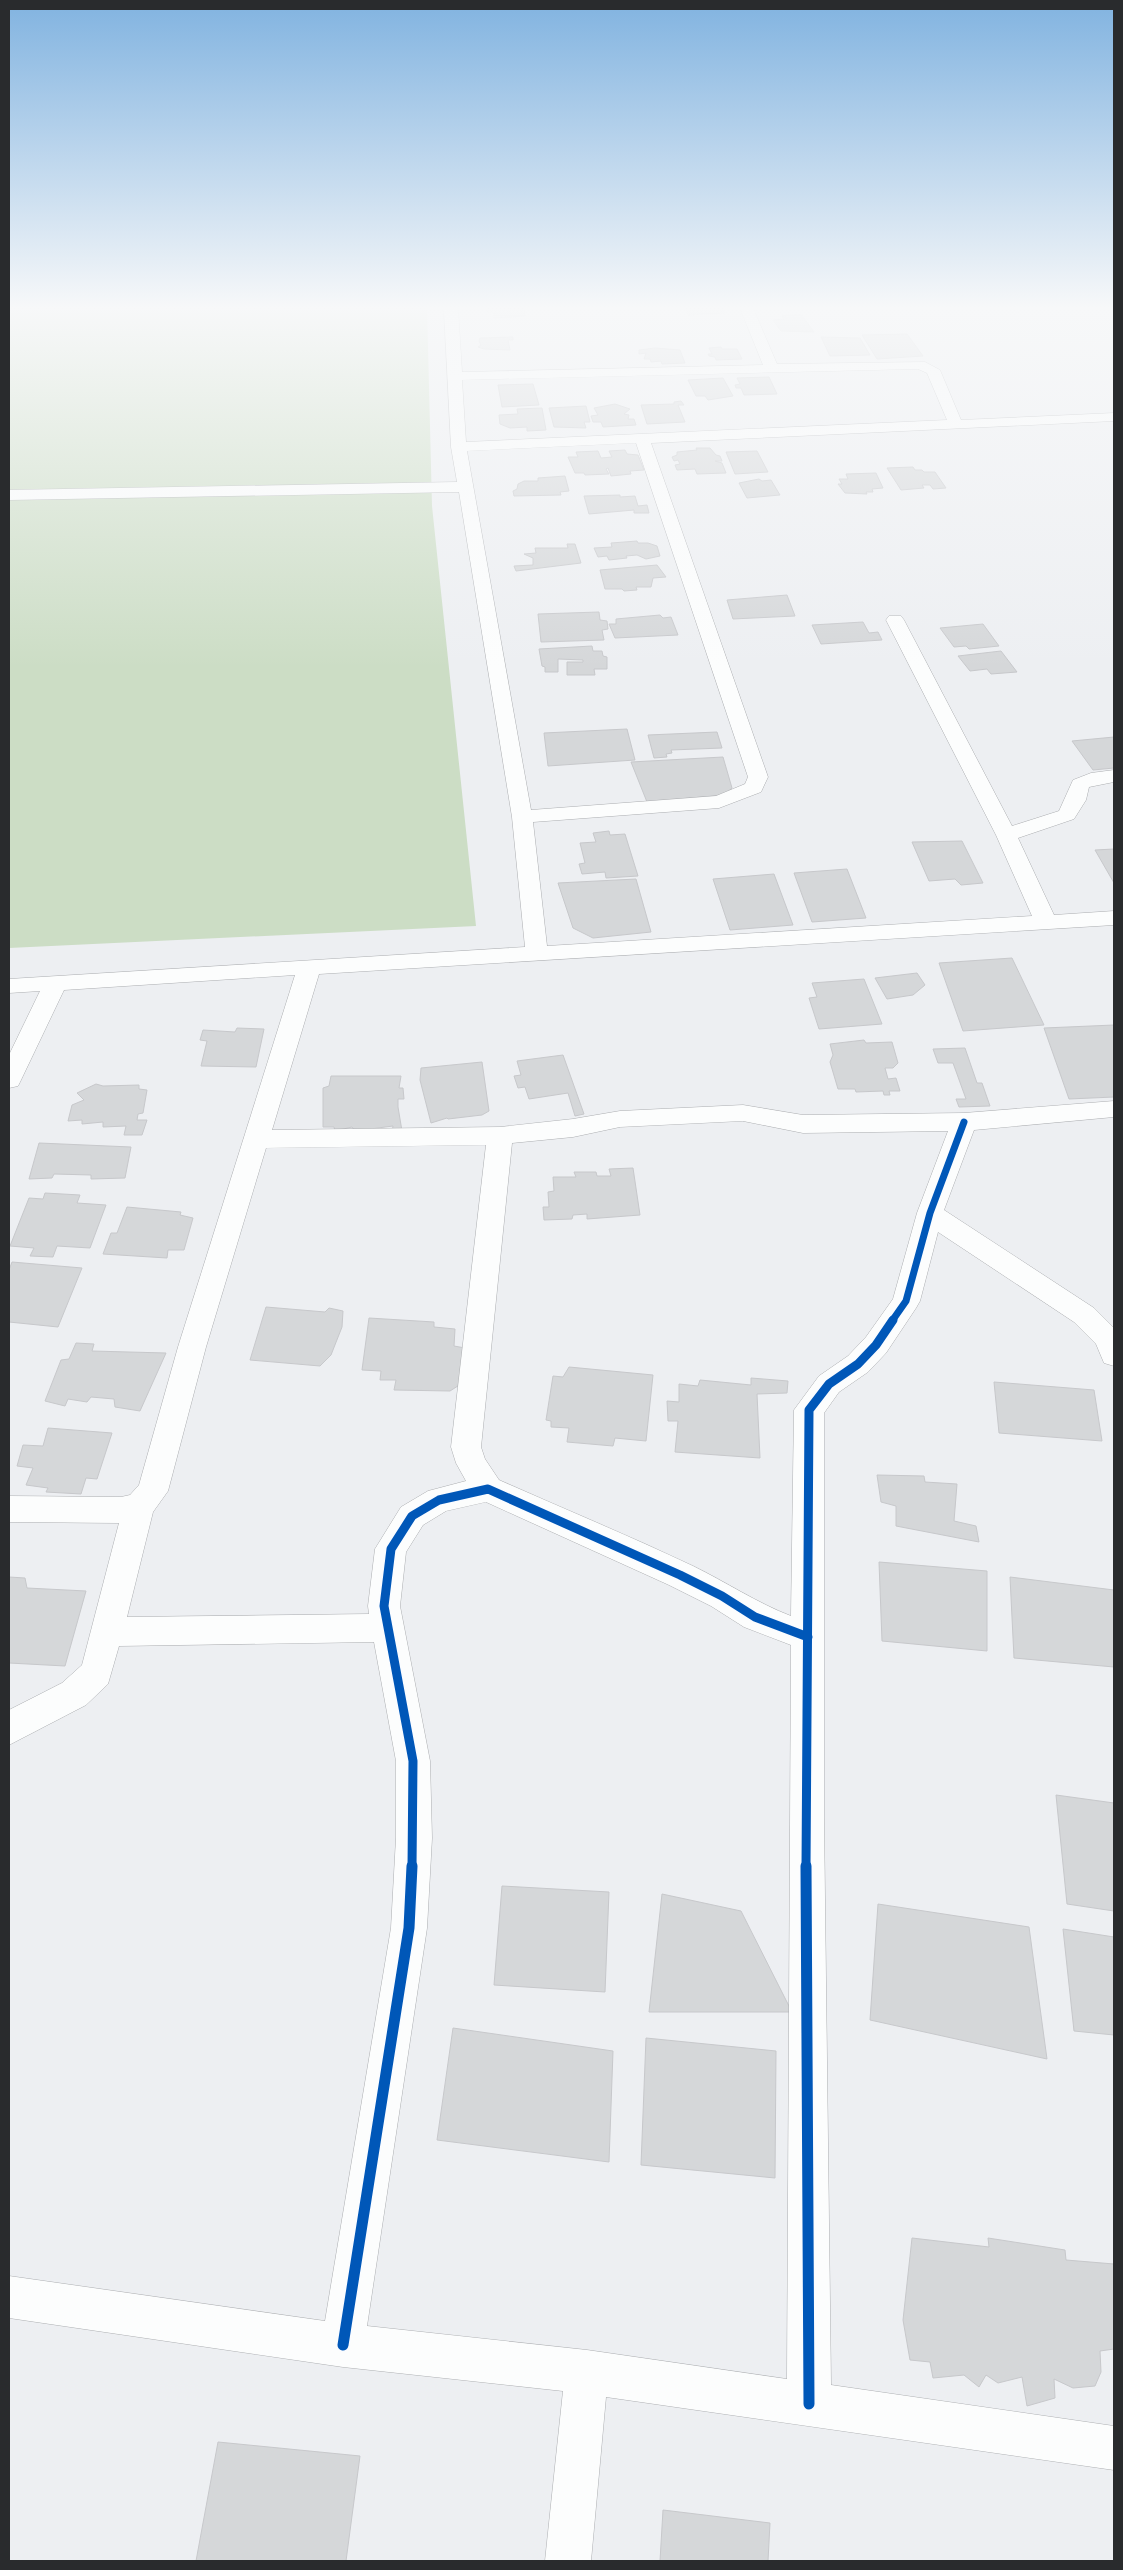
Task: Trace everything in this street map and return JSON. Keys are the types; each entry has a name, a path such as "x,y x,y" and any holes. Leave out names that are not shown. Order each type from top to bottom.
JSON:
{"street":[{"path":"458,428 459,448 522,817 537,954"},
{"path":"459,448 868,428"},
{"path":"522,817 719,802 754,788 758,777 642,438"},
{"path":"9,495 466,487"},
{"path":"895,620 1006,835 1046,922"},
{"path":"1006,835 1067,815 1076,800 1080,784 1091,779 1114,776"},
{"path":"9,986 1114,918"},
{"path":"9,1729 28,1716 74,1694 96,1673 140,1506 153,1491 192,1347 309,968"},
{"path":"9,1080 55,984"},
{"path":"256,1139 500,1136 573,1128 620,1119 742,1113 803,1124 964,1122 1114,1109"},
{"path":"809,2404 806,1818 809,1410 829,1384 858,1364 876,1345 906,1302 930,1213 964,1122"},
{"path":"500,1136 466,1446 471,1463 488,1489 680,1575 722,1596 755,1617 808,1637"},
{"path":"930,1213 1084,1315 1108,1339 1114,1355"},
{"path":"343,2345 408,1928 414,1838 413,1760 384,1606 392,1549 412,1516 439,1500 488,1489"},
{"path":"9,1509 121,1510 140,1506"},
{"path":"108,1632 388,1628"},
{"path":"9,2297 343,2345 587,2372 1114,2448"},
{"path":"568,2561 587,2372"}],"green space":[{"path":"9,428 430,428 432,506 476,926 9,948"}],"building":[{"path":"527,428 546,428 546,430 527,431"},
{"path":"696,448 710,448 716,455 720,456 722,461 715,461 722,463 726,473 697,474 695,469 677,470 675,465 680,464 678,460 674,461 672,457 677,455 677,452 697,450"},
{"path":"625,450 627,454 638,455 644,470 630,471 631,474 611,476 608,468 606,469 609,474 585,475 584,473 575,473 568,457 578,457 576,452 598,451 601,458 612,457 609,451"},
{"path":"757,451 768,472 735,474 726,452"},
{"path":"913,467 915,470 935,472 946,488 933,489 930,485 922,485 924,488 901,490 887,468"},
{"path":"876,473 883,488 872,489 873,492 866,492 867,494 845,493 838,484 842,484 839,479 848,479 846,474"},
{"path":"565,476 569,491 560,492 561,495 514,496 513,491 517,489 518,484 524,481 538,481 538,478"},
{"path":"759,479 762,481 771,480 780,495 747,498 739,483"},
{"path":"620,495 620,497 635,496 638,506 647,505 649,513 634,513 634,510 589,514 584,496"},
{"path":"637,541 638,543 648,543 657,546 660,556 646,559 637,555 609,560 607,556 598,557 594,548 612,547 611,543"},
{"path":"567,544 575,544 581,563 516,571 514,566 533,565 533,558 524,554 536,553 535,548 568,548"},
{"path":"657,565 666,577 653,578 651,587 636,587 637,590 624,591 622,589 605,589 600,570"},
{"path":"787,595 795,616 733,619 727,600"},
{"path":"599,612 600,620 607,621 608,629 602,630 604,640 541,642 538,614"},
{"path":"660,615 663,618 671,617 678,635 615,638 609,624 616,624 616,619"},
{"path":"863,622 869,633 878,632 882,640 821,644 812,625"},
{"path":"983,624 999,646 969,649 966,646 954,647 940,628"},
{"path":"592,646 593,651 602,651 603,656 607,657 607,669 594,669 595,675 567,675 567,662 583,662 583,660 558,659 558,672 545,672 545,667 542,666 539,649"},
{"path":"1001,651 1017,672 991,674 987,669 970,671 958,656"},
{"path":"627,729 635,760 548,766 544,733"},
{"path":"717,732 722,748 671,750 672,753 666,754 667,757 654,758 648,735"},
{"path":"1114,737 1114,768 1093,770 1072,741"},
{"path":"723,757 732,788 724,795 647,802 631,762"},
{"path":"609,831 610,835 625,834 638,876 606,878 605,872 582,874 579,864 585,863 580,843 596,842 593,833"},
{"path":"962,841 983,883 961,885 955,879 929,881 912,842"},
{"path":"1114,849 1114,883 1095,850"},
{"path":"847,869 866,918 812,922 794,873"},
{"path":"774,874 793,925 730,930 713,879"},
{"path":"636,879 651,932 593,938 573,928 558,883"},
{"path":"1012,958 1044,1025 963,1031 939,963"},
{"path":"917,973 925,985 913,995 887,999 875,978"},
{"path":"864,979 882,1024 819,1029 809,998 817,997 812,983"},
{"path":"1114,1025 1114,1097 1069,1099 1044,1028"},
{"path":"237,1028 264,1029 256,1067 201,1066 207,1041 200,1040 203,1030 235,1032"},
{"path":"864,1040 866,1043 892,1042 898,1063 893,1068 885,1068 888,1079 896,1078 900,1091 889,1091 890,1095 884,1095 883,1091 856,1092 855,1089 838,1089 830,1062 833,1055 830,1044"},
{"path":"965,1048 977,1083 982,1083 990,1106 959,1107 956,1099 966,1099 953,1063 938,1063 933,1049"},
{"path":"563,1055 584,1114 575,1116 568,1093 529,1099 525,1087 518,1088 514,1076 521,1075 517,1061"},
{"path":"482,1062 489,1111 482,1115 447,1118 431,1123 420,1080 421,1068"},
{"path":"331,1076 401,1076 399,1088 403,1088 404,1099 398,1099 398,1107 402,1131 392,1132 393,1126 355,1131 352,1127 335,1131 334,1127 323,1127 323,1088 329,1086"},
{"path":"96,1084 103,1086 139,1085 139,1089 147,1090 143,1113 138,1114 137,1120 147,1120 142,1135 124,1135 126,1126 103,1127 103,1122 82,1124 82,1120 68,1121 72,1105 84,1100 77,1093"},
{"path":"39,1143 131,1147 125,1178 91,1179 91,1175 54,1174 52,1178 29,1179"},
{"path":"633,1168 640,1215 587,1219 587,1214 573,1215 572,1219 544,1220 543,1207 549,1207 548,1192 554,1191 553,1177 576,1177 574,1172 596,1172 597,1176 611,1176 609,1169"},
{"path":"45,1193 80,1195 77,1203 106,1205 90,1248 57,1246 53,1257 30,1256 34,1248 10,1246 29,1198 43,1199"},
{"path":"127,1207 181,1212 180,1215 193,1218 184,1250 168,1250 167,1258 103,1254 111,1233 117,1233"},
{"path":"12,1262 82,1268 58,1327 9,1322 9,1270"},
{"path":"266,1307 325,1312 329,1308 343,1311 342,1327 331,1355 320,1366 250,1360"},
{"path":"369,1318 434,1322 434,1327 455,1329 454,1346 465,1348 461,1384 450,1391 394,1390 396,1380 380,1380 381,1371 362,1370"},
{"path":"76,1343 94,1344 92,1351 166,1353 140,1411 115,1407 114,1399 91,1397 87,1402 68,1399 65,1406 45,1401 61,1360 69,1359"},
{"path":"569,1367 653,1375 646,1441 615,1438 613,1446 567,1442 569,1428 551,1427 551,1421 546,1420 553,1376 563,1377"},
{"path":"751,1378 788,1381 787,1393 757,1394 760,1458 675,1452 678,1421 668,1421 667,1401 679,1402 679,1384 698,1386 700,1380 751,1385"},
{"path":"994,1382 1094,1390 1102,1441 999,1433"},
{"path":"48,1428 112,1433 97,1479 86,1478 81,1494 46,1492 48,1488 26,1485 33,1468 17,1466 23,1445 43,1446"},
{"path":"877,1475 924,1476 925,1482 957,1484 954,1521 976,1526 979,1542 896,1526 896,1506 881,1502"},
{"path":"879,1562 987,1571 987,1651 882,1641"},
{"path":"9,1577 25,1578 27,1588 86,1591 65,1666 9,1663"},
{"path":"1010,1577 1114,1590 1114,1667 1014,1658"},
{"path":"1056,1795 1114,1803 1114,1911 1067,1904"},
{"path":"502,1886 609,1892 605,1992 494,1985"},
{"path":"662,1894 741,1911 792,2012 649,2012"},
{"path":"878,1904 1029,1927 1047,2059 870,2020"},
{"path":"1063,1929 1114,1937 1114,2035 1074,2031"},
{"path":"453,2028 613,2051 609,2162 437,2140"},
{"path":"646,2038 776,2051 775,2178 641,2165"},
{"path":"912,2238 989,2247 988,2238 1065,2250 1066,2260 1114,2264 1114,2349 1100,2351 1101,2372 1095,2386 1073,2388 1054,2379 1055,2398 1027,2406 1022,2377 998,2383 986,2375 979,2387 964,2375 933,2378 930,2362 910,2360 903,2320"},
{"path":"218,2442 360,2456 346,2561 196,2561"},
{"path":"663,2510 770,2523 768,2561 660,2561"}],"cycle path":[{"path":"809,2404 806,1818 809,1410 829,1384 858,1364 876,1345 906,1301 930,1213 964,1122"},
{"path":"343,2345 409,1928 414,1838 413,1761 384,1606 391,1549 412,1516 439,1500 488,1489 680,1575 722,1596 755,1617 808,1637"}]}
